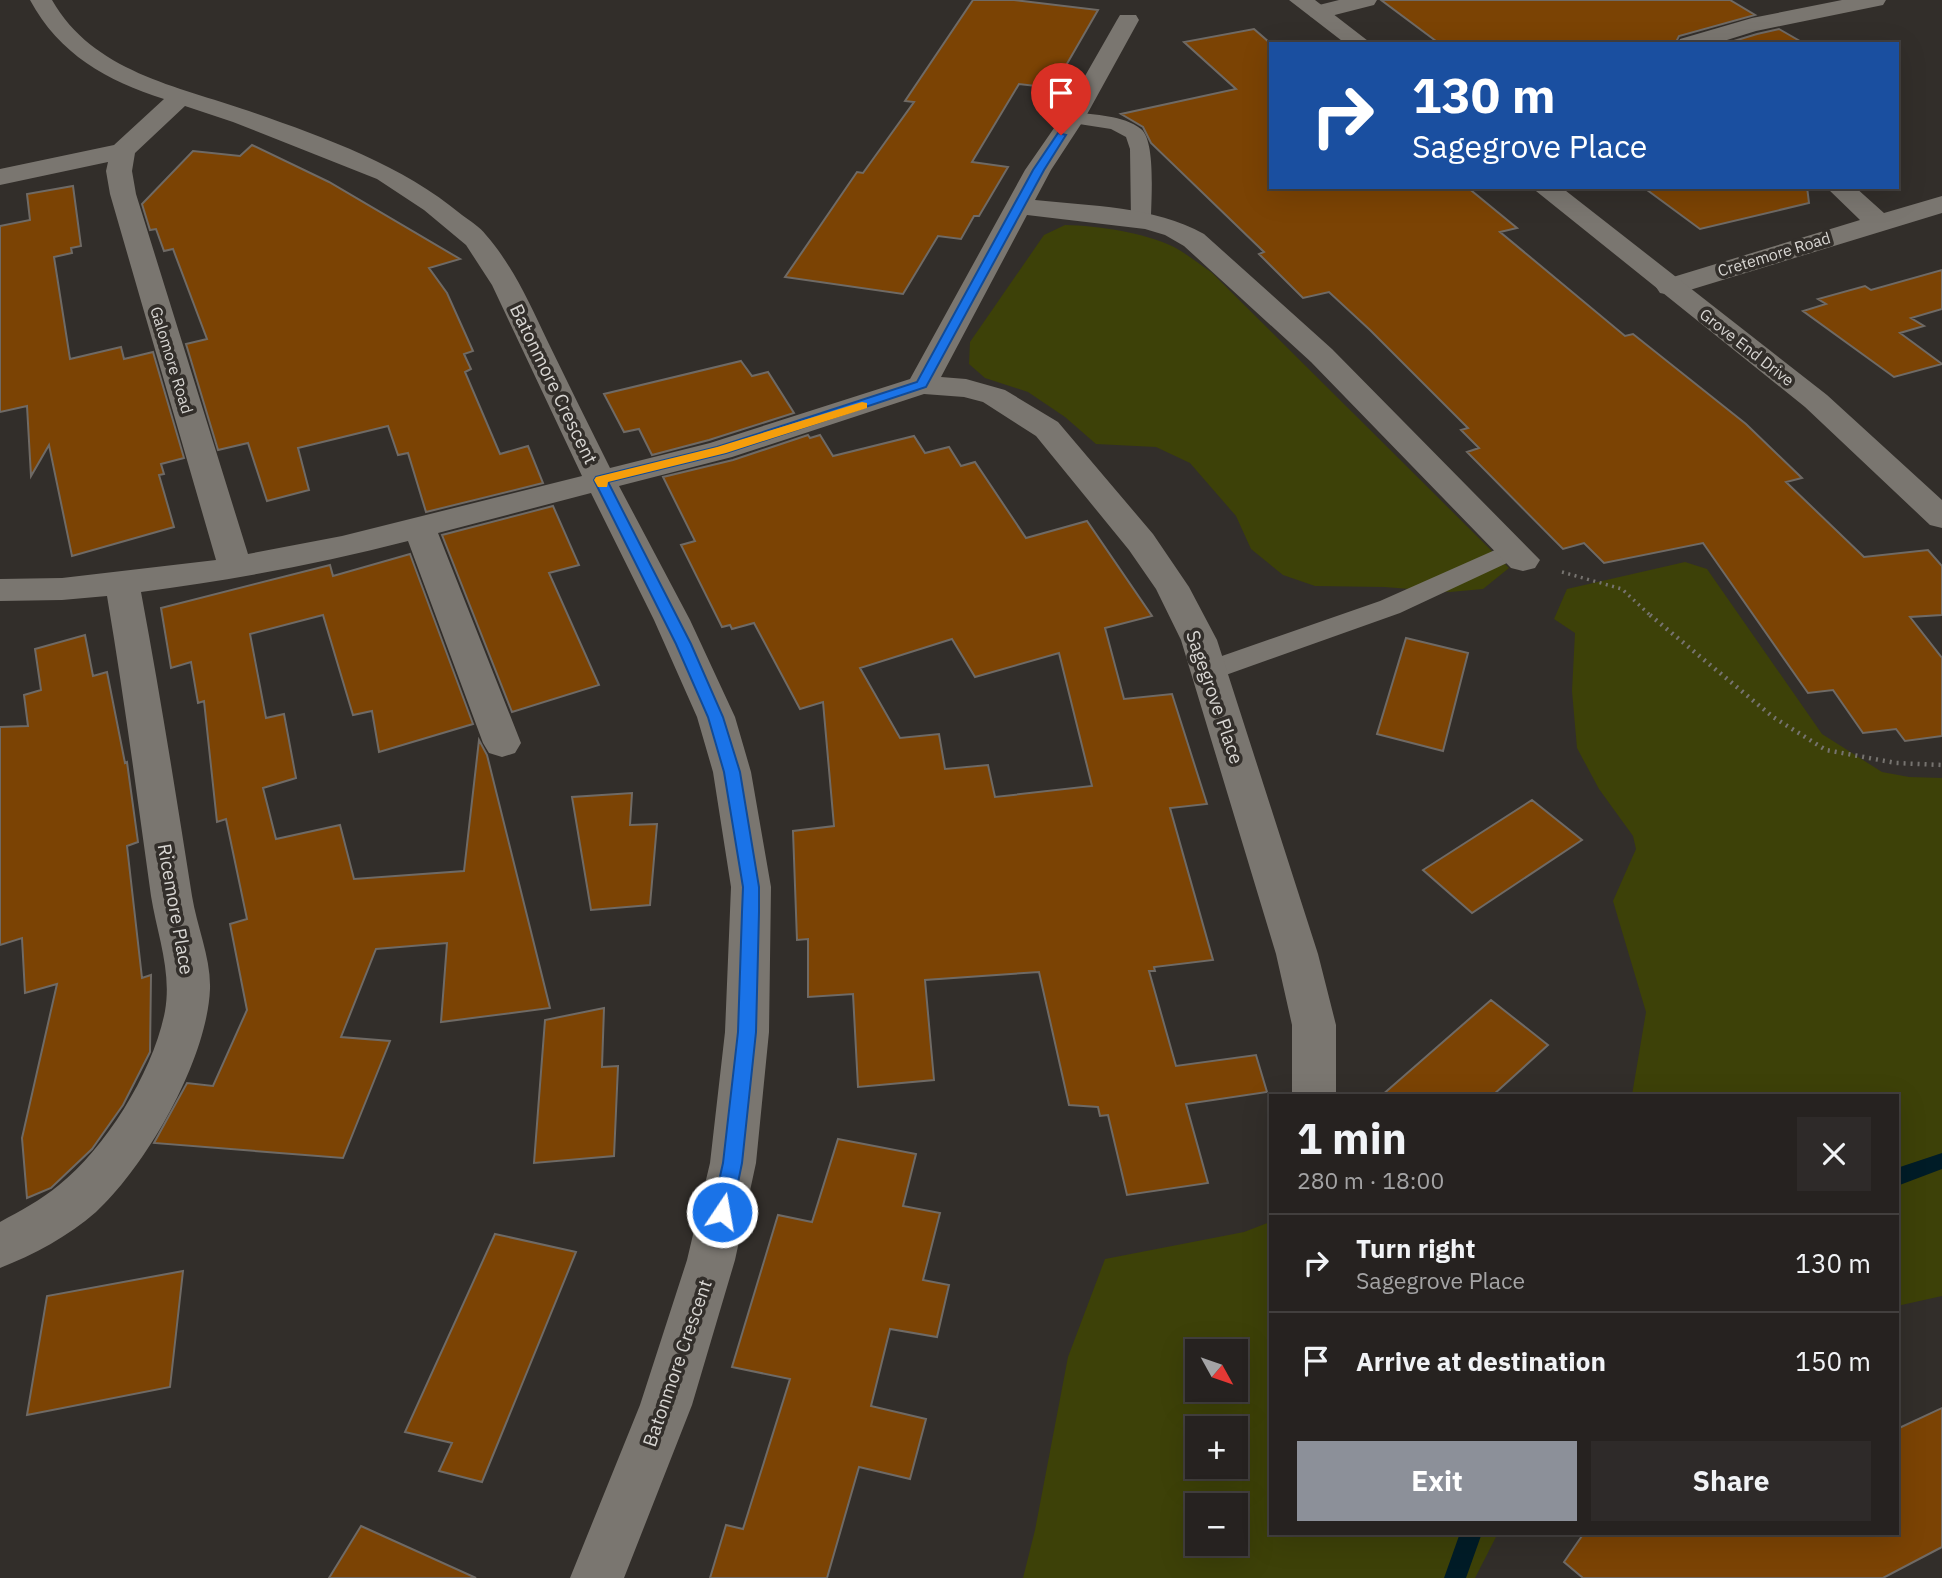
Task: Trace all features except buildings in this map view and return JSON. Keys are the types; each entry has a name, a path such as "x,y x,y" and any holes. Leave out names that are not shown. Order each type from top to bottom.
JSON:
{"street":[{"name":"Batonmore Crescent","path":"41,0 52,20 81,49 107,68 132,81 301,138 386,174 433,204 475,240 506,285 600,480 672,620 716,717 732,772 751,887 747,1032 733,1163 711,1260 666,1405 597,1578"},
{"path":"1309,6 1366,0"},
{"path":"1695,42 1742,28 1875,0"},
{"path":"1309,6 1358,42"},
{"path":"922,385 1019,206 1128,20"},
{"path":"0,177 123,151 181,97"},
{"name":"Galomore Road","path":"123,151 119,171 123,194 235,568"},
{"name":"Grove End Drive","path":"1547,189 1816,401 1939,511"},
{"path":"1841,189 1878,222"},
{"name":"Cretemore Road","path":"1670,287 1942,204"},
{"path":"1019,206 1141,220 1175,229 1217,259 1326,359 1518,555"},
{"name":"Sagegrove Place","path":"600,480 722,450 922,385 966,388 994,396 1046,429 1142,542 1172,587 1199,639 1297,954 1314,1025 1314,1094"},
{"path":"0,590 62,589 235,568 342,547 600,480"},
{"path":"419,527 502,743"},
{"name":"Ricemore Place","path":"0,1246 37,1226 79,1198 111,1163 143,1116 180,1043 189,988 174,910 151,748 121,583"}],"lane":[{"path":"1073,118 1116,124 1135,134 1140,149 1141,220"},
{"path":"1209,671 1390,607 1518,555"}],"path":[{"path":"1518,555 1622,589 1677,639 1773,717 1826,750 1896,763 1942,765"}],"green space":[{"path":"1065,225 1106,228 1149,237 1174,247 1211,272 1509,568 1483,589 1450,592 1315,586 1283,575 1251,549 1236,516 1190,463 1156,447 1096,444 1065,417 1028,392 985,378 969,364 970,342 1044,235"},
{"path":"1685,562 1707,569 1822,734 1882,772 1909,777 1942,778 1942,1296 1899,1306 1899,1094 1632,1094 1646,1012 1613,901 1636,849 1633,836 1599,789 1577,748 1572,691 1575,633 1554,619 1567,589"},
{"path":"1269,1222 1269,1535 1497,1535 1475,1578 1023,1578 1035,1530 1068,1357 1105,1259 1244,1232"}],"waterway":[{"path":"1899,1176 1942,1161"},
{"path":"1455,1578 1470,1535"}],"slow traffic":[{"path":"602,484 600,480 722,450 862,406"}],"route":[{"path":"722,1212 733,1163 747,1032 751,887 732,772 716,717 672,620 600,480 722,450 922,385 1038,170 1061,135"}]}
